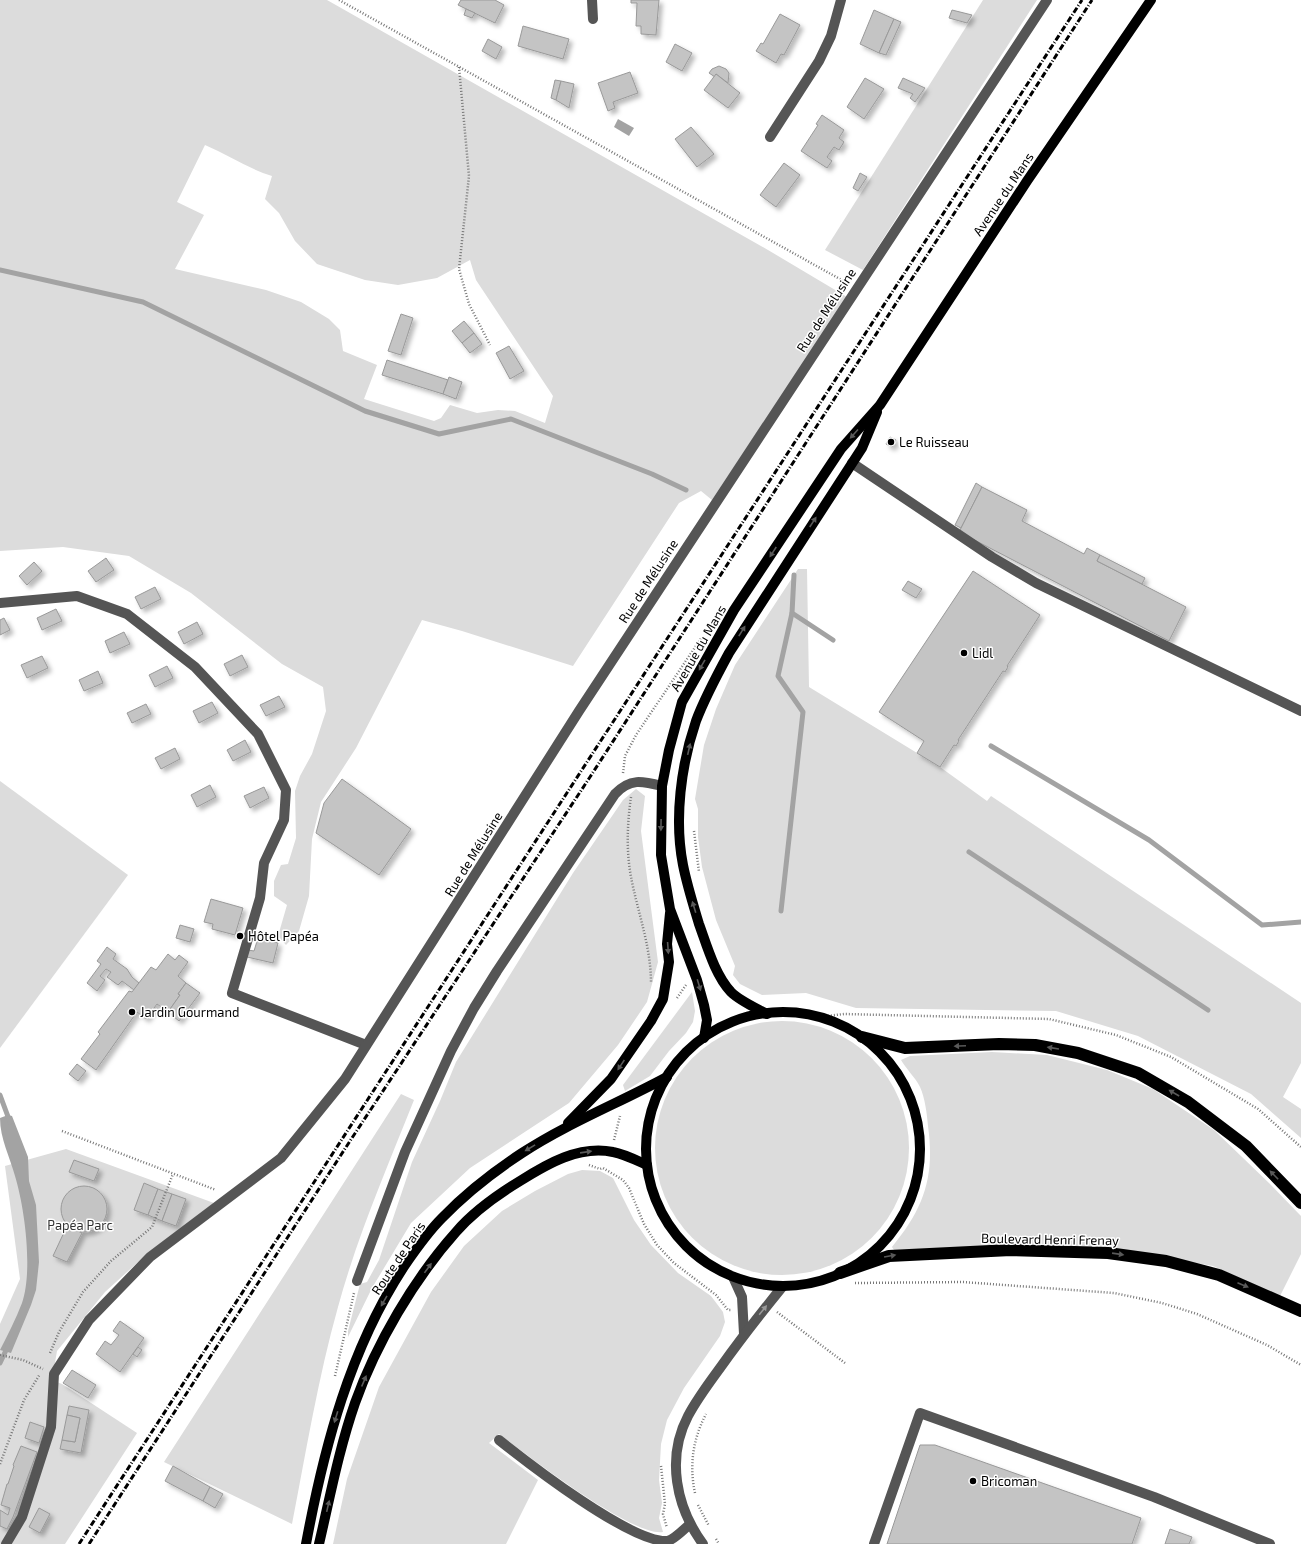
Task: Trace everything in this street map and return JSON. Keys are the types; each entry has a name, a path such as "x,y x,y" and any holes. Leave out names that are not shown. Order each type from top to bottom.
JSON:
{"highway":[{"path":"862,1038 905,1048 999,1044 1035,1045 1078,1053 1138,1072 1188,1102 1246,1146 1301,1203"},
{"name":"Boulevard Henri Frenay","path":"840,1273 889,1256 1011,1250 1108,1253 1166,1261 1219,1275 1301,1311"}],"main road":[{"name":"Avenue du Mans","path":"704,1038 707,1020 702,994 670,909 661,855 662,786 669,750 682,702 734,610 841,449 880,405 1028,180 1151,0"},
{"name":"Avenue du Mans","path":"767,1014 732,993 723,981 703,934 683,864 680,837 682,787 688,752 696,721 711,685 746,625 862,448 880,405"},
{"path":"563,1128 611,1079 651,1021 663,999 669,962 667,944 670,909"},
{"path":"792,1013 819,1017 844,1026 862,1038 893,1066 907,1091 917,1122 920,1143 919,1166 915,1186 906,1209 894,1229 882,1244 863,1260 840,1273 816,1282 783,1286 756,1283 733,1277 712,1266 698,1256 675,1233 655,1198 646,1165 647,1138 651,1114 667,1077 686,1053 704,1038 737,1020 767,1014 792,1013"},
{"name":"Route de Paris","path":"306,1544 325,1453 347,1380 378,1311 418,1247 441,1219 468,1192 523,1152 563,1128 667,1077"},
{"path":"319,1544 338,1460 358,1396 372,1361 413,1289 456,1231 501,1192 552,1162 576,1153 594,1150 612,1152 646,1165"}],"street":[{"path":"592,0 593,20"},
{"path":"770,137 820,61 831,36 842,0"},
{"name":"Rue de Mélusine","path":"54,1374 89,1320 150,1257 281,1158 321,1111 345,1079 579,711 1047,0"},
{"path":"852,463 992,557 1036,584 1301,711"},
{"path":"0,603 77,596 127,614 195,667 258,734 286,790 284,820 264,863 260,898 232,993 366,1045"},
{"path":"357,1281 405,1152 451,1051 474,1008 615,794 622,786 633,782 644,782 662,786"},
{"path":"733,1277 742,1297 744,1309 744,1334"},
{"path":"703,1544 690,1524 679,1493 676,1475 680,1437 688,1417 744,1334 783,1286"},
{"path":"6,1544 22,1517 51,1427 54,1374"},
{"path":"874,1544 920,1413 1154,1497 1270,1544"},
{"path":"499,1440 575,1500 634,1535 656,1541 668,1541 690,1524"}],"path":[{"path":"339,0 856,288"},
{"path":"459,67 469,176 459,269 469,304 490,345"},
{"path":"694,829 701,879"},
{"path":"612,1152 621,1109 618,1102"},
{"path":"62,1130 231,1196"},
{"path":"603,1168 623,1180 626,1184 644,1224 657,1245 674,1263 716,1295 728,1310 744,1309"},
{"path":"840,1273 854,1283 963,1282 1114,1293 1162,1303 1197,1314 1268,1345 1301,1365"},
{"path":"765,1308 776,1311 845,1363"},
{"path":"0,1355 54,1374"},
{"path":"710,1408 697,1434 692,1455 693,1483 696,1500 711,1530"},
{"path":"715,1537 719,1544"}],"green space":[{"path":"0,0 327,0 768,250 847,297 712,500 701,491 679,503 573,666 422,620 356,748 321,802 312,839 309,896 299,931 286,945 278,936 287,905 274,896 274,881 281,865 288,864 296,838 295,791 300,776 312,754 326,711 323,687 282,664 191,593 129,556 63,547 0,551","holes":["205,145 255,170 272,176 265,199 279,213 295,241 317,264 365,280 398,285 437,278 470,260 476,280 553,396 545,423 515,411 498,410 477,413 450,405 441,418 434,421 364,399 377,365 343,351 340,330 329,319 301,302 266,290 175,269 204,215 177,202"]},
{"path":"983,0 1037,0 863,270 825,250"},
{"path":"798,569 807,569 809,687 940,767 987,801 991,796 1301,1003 1301,1063 1283,1097 1301,1109 1301,1138 1251,1094 1138,1036 1056,1011 856,1008 806,993 762,995 740,984 733,975 735,966 716,920 702,867 698,837 698,809 695,799 704,745 716,709 735,665"},
{"path":"0,781 128,875 0,1048"},
{"path":"636,789 645,796 641,831 658,962 647,1002 618,1045 569,1103 470,1168 411,1223 372,1288 348,1337 348,1331 360,1284 367,1282 379,1260 412,1162 456,1062 573,873 623,800"},
{"path":"692,992 695,1011 693,1022 686,1033 669,1051 650,1076 625,1091 623,1085"},
{"path":"782,1021 807,1023 819,1026 853,1042 872,1058 888,1077 904,1111 907,1123 909,1148 907,1173 904,1185 888,1219 872,1238 853,1254 819,1270 807,1273 782,1275 757,1273 745,1270 711,1254 692,1238 676,1219 660,1185 657,1173 655,1148 657,1123 660,1111 676,1077 692,1058 711,1042 745,1026 757,1023"},
{"path":"992,1052 1047,1055 1107,1070 1153,1089 1214,1130 1301,1216 1301,1254 1280,1296 1213,1266 1111,1248 1037,1244 894,1250 892,1247 912,1219 925,1191 930,1161 930,1144 926,1106 918,1083 901,1060 910,1056"},
{"path":"401,1094 414,1100 363,1229 338,1307 318,1388 292,1524 164,1462"},
{"name":"Papéa Parc","path":"66,1149 214,1203 148,1253 105,1292 57,1351 52,1380 62,1384 137,1433 65,1544 0,1544 0,1324 20,1279 5,1166"},
{"path":"582,1170 600,1171 613,1178 634,1220 651,1245 678,1273 711,1296 723,1312 725,1322 720,1336 684,1388 667,1420 661,1444 659,1480 662,1503 659,1518 663,1532 648,1530 628,1522 605,1509 555,1476 499,1434 489,1443 538,1480 506,1544 333,1544 347,1479 379,1387 431,1292 464,1246 502,1211 535,1191 568,1174"}],"shaded area":[{"path":"618,119 634,128 629,136 614,127"},
{"path":"8,1115 12,1116 28,1157 29,1181 36,1205 39,1262 36,1290 11,1353 0,1350 15,1321 22,1303 27,1274 27,1257 25,1222 19,1190 3,1141 0,1126 0,1118"}],"building":[{"path":"461,0 495,0 504,5 495,23 458,5"},
{"path":"631,0 659,0 656,35 641,34 641,26 636,26 637,3 631,3"},
{"path":"466,9 475,13 472,18 464,15"},
{"path":"874,10 894,19 879,53 860,44"},
{"path":"952,10 972,15 967,23 949,18"},
{"path":"780,14 800,25 784,55 781,54 776,63 756,51 761,43 763,44"},
{"path":"894,19 901,22 886,55 879,53"},
{"path":"523,26 569,39 563,59 518,46"},
{"path":"488,39 502,47 496,59 482,51"},
{"path":"675,44 692,53 682,71 666,62"},
{"path":"719,66 726,69 729,73 728,83 716,74 715,77 709,73 712,69"},
{"path":"630,72 638,93 613,102 615,108 608,111 598,83"},
{"path":"716,74 740,93 728,108 704,90"},
{"path":"865,78 884,89 864,119 847,107"},
{"path":"903,78 925,88 915,102 910,98 913,94 898,88"},
{"path":"555,80 561,81 556,100 551,98"},
{"path":"561,81 574,84 569,108 556,100"},
{"path":"822,115 844,130 839,138 844,142 839,150 834,147 827,157 832,161 827,168 801,151 818,125 816,124"},
{"path":"691,127 714,154 697,167 675,139"},
{"path":"784,163 800,175 776,207 760,195"},
{"path":"860,173 867,177 858,191 853,188"},
{"path":"401,314 413,318 401,355 388,351"},
{"path":"464,321 474,333 462,343 452,331"},
{"path":"474,333 482,344 470,353 462,343"},
{"path":"509,346 524,371 510,379 496,353"},
{"path":"387,360 448,380 443,394 382,375"},
{"path":"449,377 462,382 456,399 443,394"},
{"name":"Le Ruisseau","path":"890,437 896,440 892,447 886,444"},
{"path":"976,483 982,487 961,528 955,525"},
{"path":"982,487 1027,510 1022,521 1084,554 1087,548 1100,555 1097,561 1186,607 1169,641 959,532"},
{"path":"1100,555 1145,578 1142,584 1097,561"},
{"path":"106,558 114,570 96,582 88,571"},
{"path":"34,562 42,571 27,585 19,576"},
{"path":"973,571 1040,615 1007,666 1008,667 1005,672 1003,671 958,740 959,741 956,746 954,745 940,767 917,753 924,741 879,712"},
{"path":"908,581 922,589 916,598 902,590"},
{"path":"155,587 161,599 141,609 135,597"},
{"path":"56,609 62,621 42,630 37,618"},
{"path":"4,618 10,630 0,635 0,620"},
{"path":"197,622 203,634 184,644 178,632"},
{"path":"124,632 130,644 110,653 105,641"},
{"path":"242,655 248,667 230,676 224,664"},
{"path":"42,656 48,668 27,678 21,665"},
{"path":"167,666 173,678 155,687 149,675"},
{"path":"98,671 103,683 84,691 79,680"},
{"path":"279,696 285,707 266,716 260,705"},
{"path":"212,702 218,713 199,723 193,711"},
{"path":"146,704 151,714 132,723 127,713"},
{"path":"245,740 251,752 233,761 227,750"},
{"path":"175,748 180,759 161,769 155,758"},
{"path":"342,779 411,829 379,875 316,833 324,803"},
{"path":"210,785 216,797 197,807 191,795"},
{"path":"264,787 269,798 250,808 244,796"},
{"path":"211,899 243,908 235,935 212,929 213,924 204,922"},
{"path":"180,925 194,929 190,942 176,938"},
{"path":"258,938 278,943 273,963 247,957 248,950 254,951"},
{"path":"107,947 116,954 113,959 127,969 132,977 139,983 134,990 122,981 118,985 107,977 111,972 106,969 100,976 105,980 97,991 87,983 101,964 97,961"},
{"name":"Jardin Gourmand","path":"168,954 175,960 179,955 188,962 178,976 186,983 178,994 180,995 168,1012 157,1004 146,1019 137,1012 96,1070 81,1059 100,1034 98,1032 129,991 132,992 151,967 156,970"},
{"path":"186,983 200,993 179,1021 168,1012 180,995 178,994"},
{"path":"77,1064 86,1071 78,1081 69,1074"},
{"path":"74,1160 99,1169 94,1181 69,1172"},
{"path":"144,1183 158,1189 148,1215 134,1210"},
{"path":"89,1186 101,1192 106,1200 106,1218 101,1226 93,1231 79,1232 67,1226 62,1218 61,1204 67,1192 75,1187"},
{"path":"158,1189 172,1194 162,1221 148,1215"},
{"path":"172,1194 186,1199 176,1226 162,1221"},
{"path":"67,1226 82,1233 67,1262 53,1256"},
{"path":"120,1321 144,1338 120,1372 96,1354 105,1341 111,1345 119,1335 113,1331"},
{"path":"138,1347 142,1350 137,1357 133,1354"},
{"path":"72,1370 96,1385 88,1398 63,1383"},
{"path":"69,1406 89,1410 81,1453 60,1449 62,1440 75,1442 80,1418 67,1415"},
{"path":"67,1415 80,1418 75,1442 62,1440"},
{"path":"30,1422 44,1427 39,1443 25,1438"},
{"name":"Bricoman","path":"920,1445 935,1445 1141,1518 1132,1544 887,1544"},
{"path":"21,1446 37,1452 13,1517 7,1529 0,1526 0,1510 8,1515 10,1508 1,1505 14,1466 13,1465"},
{"path":"173,1466 210,1487 203,1501 165,1481"},
{"path":"210,1487 223,1494 215,1508 203,1501"},
{"path":"39,1508 50,1514 40,1533 29,1527"},
{"path":"1170,1529 1192,1537 1189,1544 1165,1544"}],"waterway":[{"path":"0,270 143,302 365,411 439,434 511,419 652,474 686,490"},
{"path":"794,575 792,613 833,640"},
{"path":"781,911 803,712 778,676 792,613"},
{"path":"991,746 1149,840 1262,925 1301,922"},
{"path":"969,852 1208,1010"},
{"path":"0,1095 10,1122"},
{"path":"0,1363 8,1346"}],"railway":[{"path":"79,1544 1082,0"},
{"path":"89,1544 350,1141 590,777 1092,0"}],"place":[{"name":"Le Ruisseau","path":"891,442"},
{"name":"Lidl","path":"964,653"},
{"name":"Hôtel Papéa","path":"240,936"},
{"name":"Jardin Gourmand","path":"132,1012"},
{"name":"Bricoman","path":"973,1481"}]}
